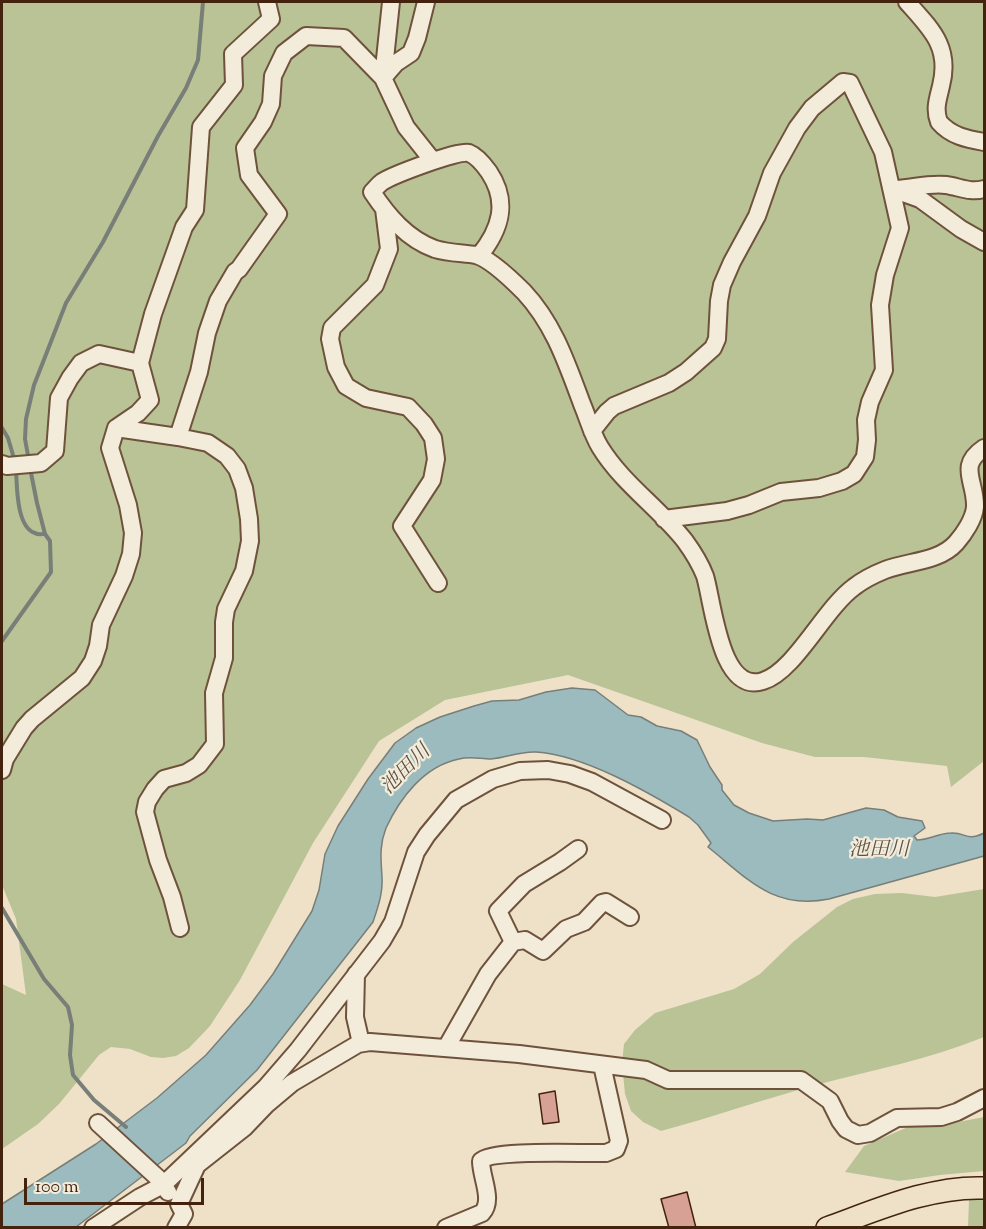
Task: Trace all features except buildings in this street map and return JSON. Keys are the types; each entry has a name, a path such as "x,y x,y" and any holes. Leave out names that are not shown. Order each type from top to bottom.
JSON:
{"main road":[{"path":"827,1227 918,1196 984,1188"}],"street":[{"path":"2,770 5,759 24,728 82,678 93,661 98,646 100,625 124,576 131,554 133,533 128,505 110,448 116,428 138,413 150,400 140,363 153,314 184,227 195,210 201,127 234,85 233,54 271,19 267,2"},
{"path":"383,78 391,2"},
{"path":"383,78 396,63 411,53 426,2"},
{"path":"907,2 935,34 944,53 942,58 945,66 944,74 936,104 939,122 951,133 984,142"},
{"path":"178,437 199,372 207,333 218,301 235,272 278,214 249,175 245,148 263,122 271,104 273,76 284,53 306,36 344,38 383,78 406,127 433,161"},
{"path":"592,431 614,406 669,383 686,372 713,348 717,339 719,301 723,285 732,262 757,216 772,173 797,128 812,108 843,82 850,83 883,152 900,228 885,275 880,305 884,370 870,402 866,420 865,457 855,474 842,481 819,488 781,492 749,505 728,510 664,519"},
{"path":"479,256 497,228 501,211 500,196 488,170 471,154 465,152 433,161 382,182 372,192 403,230 415,239 436,249 479,256 516,284 535,305 550,326 564,356 592,431 612,466 681,536 700,564 708,585 718,636 731,667 736,675 744,680 762,682 777,674 795,656 830,609 853,587 886,569 938,555 955,544 966,529 975,509 969,466 976,454 984,448"},
{"path":"892,189 930,184 970,191 984,189"},
{"path":"892,189 920,199 961,229 984,242"},
{"path":"384,209 389,249 375,285 332,328 330,339 336,367 346,386 366,398 408,407 433,438 436,459 432,480 402,526 438,583"},
{"path":"4,465 41,463 55,451 59,398 81,363 99,354 140,363"},
{"path":"116,428 208,443 227,456 237,469 244,488 250,541 244,571 226,609 224,658 214,693 215,744 199,765 164,779 147,802 145,812 180,928"},
{"path":"93,1227 161,1182 266,1088 382,941 393,922 416,852 456,800 493,779 519,771 548,770 570,774 592,782 662,820"},
{"path":"513,942 498,911 524,884 578,849"},
{"path":"446,1048 488,974 513,942 525,940 543,951 566,929 584,922 602,903 606,902 630,917"},
{"path":"356,974 355,1017 361,1043"},
{"path":"178,1204 197,1165 244,1128 267,1104 292,1083 361,1043 370,1041 519,1054 646,1070 668,1080 801,1080 830,1101 846,1129 858,1135 870,1133 897,1118 941,1117 957,1112 984,1098"},
{"path":"446,1227 482,1214 486,1209 488,1201 481,1171 481,1161 484,1157 509,1154 606,1153 616,1149 619,1141 602,1065"},
{"path":"98,1124 161,1182 178,1204 184,1214 176,1227"}],"green space":[{"path":"2,2 984,2 984,761 951,787 947,766 864,757 815,757 762,743 568,675 445,700 379,741 313,843 240,980 210,1026 189,1048 176,1056 163,1058 151,1057 130,1049 111,1047 99,1055 59,1104 38,1124 2,1149 2,984 26,995 16,919 2,885"},
{"path":"984,889 984,1037 922,1058 797,1090 661,1131 643,1122 631,1111 625,1094 622,1063 624,1044 635,1030 655,1013 734,989 760,974 793,942 837,907 853,899 875,894 902,893 935,897"},
{"path":"984,1117 984,1171 899,1181 845,1172 864,1146 908,1127 943,1125"},
{"path":"969,1200 984,1200 984,1227 968,1227"}],"water":[{"name":"池田川","path":"572,688 595,690 628,715 641,717 657,726 681,731 697,740 722,785 722,790 734,805 749,813 773,821 823,820 866,808 884,810 898,817 922,821 925,828 914,836 917,840 947,833 973,837 984,833 984,856 829,899 792,900 762,889 736,870 708,847 711,843 689,817 635,786 595,767 536,752 491,759 463,758 446,763 424,776 415,785 398,806 386,828 381,847 382,889 373,922 257,1070 190,1136 186,1143 76,1227 2,1228 2,1204 96,1144 157,1098 206,1055 250,1005 273,974 312,911 319,890 325,854 338,826 368,779 395,743 416,728 474,706 492,701 519,700 546,692"}],"waterway":[{"path":"29,461 25,439 26,419 34,385 66,303 103,242 158,136 186,88 198,60 203,2"},
{"path":"2,428 8,438 15,462"},
{"path":"2,641 51,572 50,541 45,534 30,468"},
{"path":"16,469 17,495 24,523 35,533 45,534"},
{"path":"2,908 44,979 68,1007 72,1025 70,1055 73,1075 94,1100 126,1127"}]}
